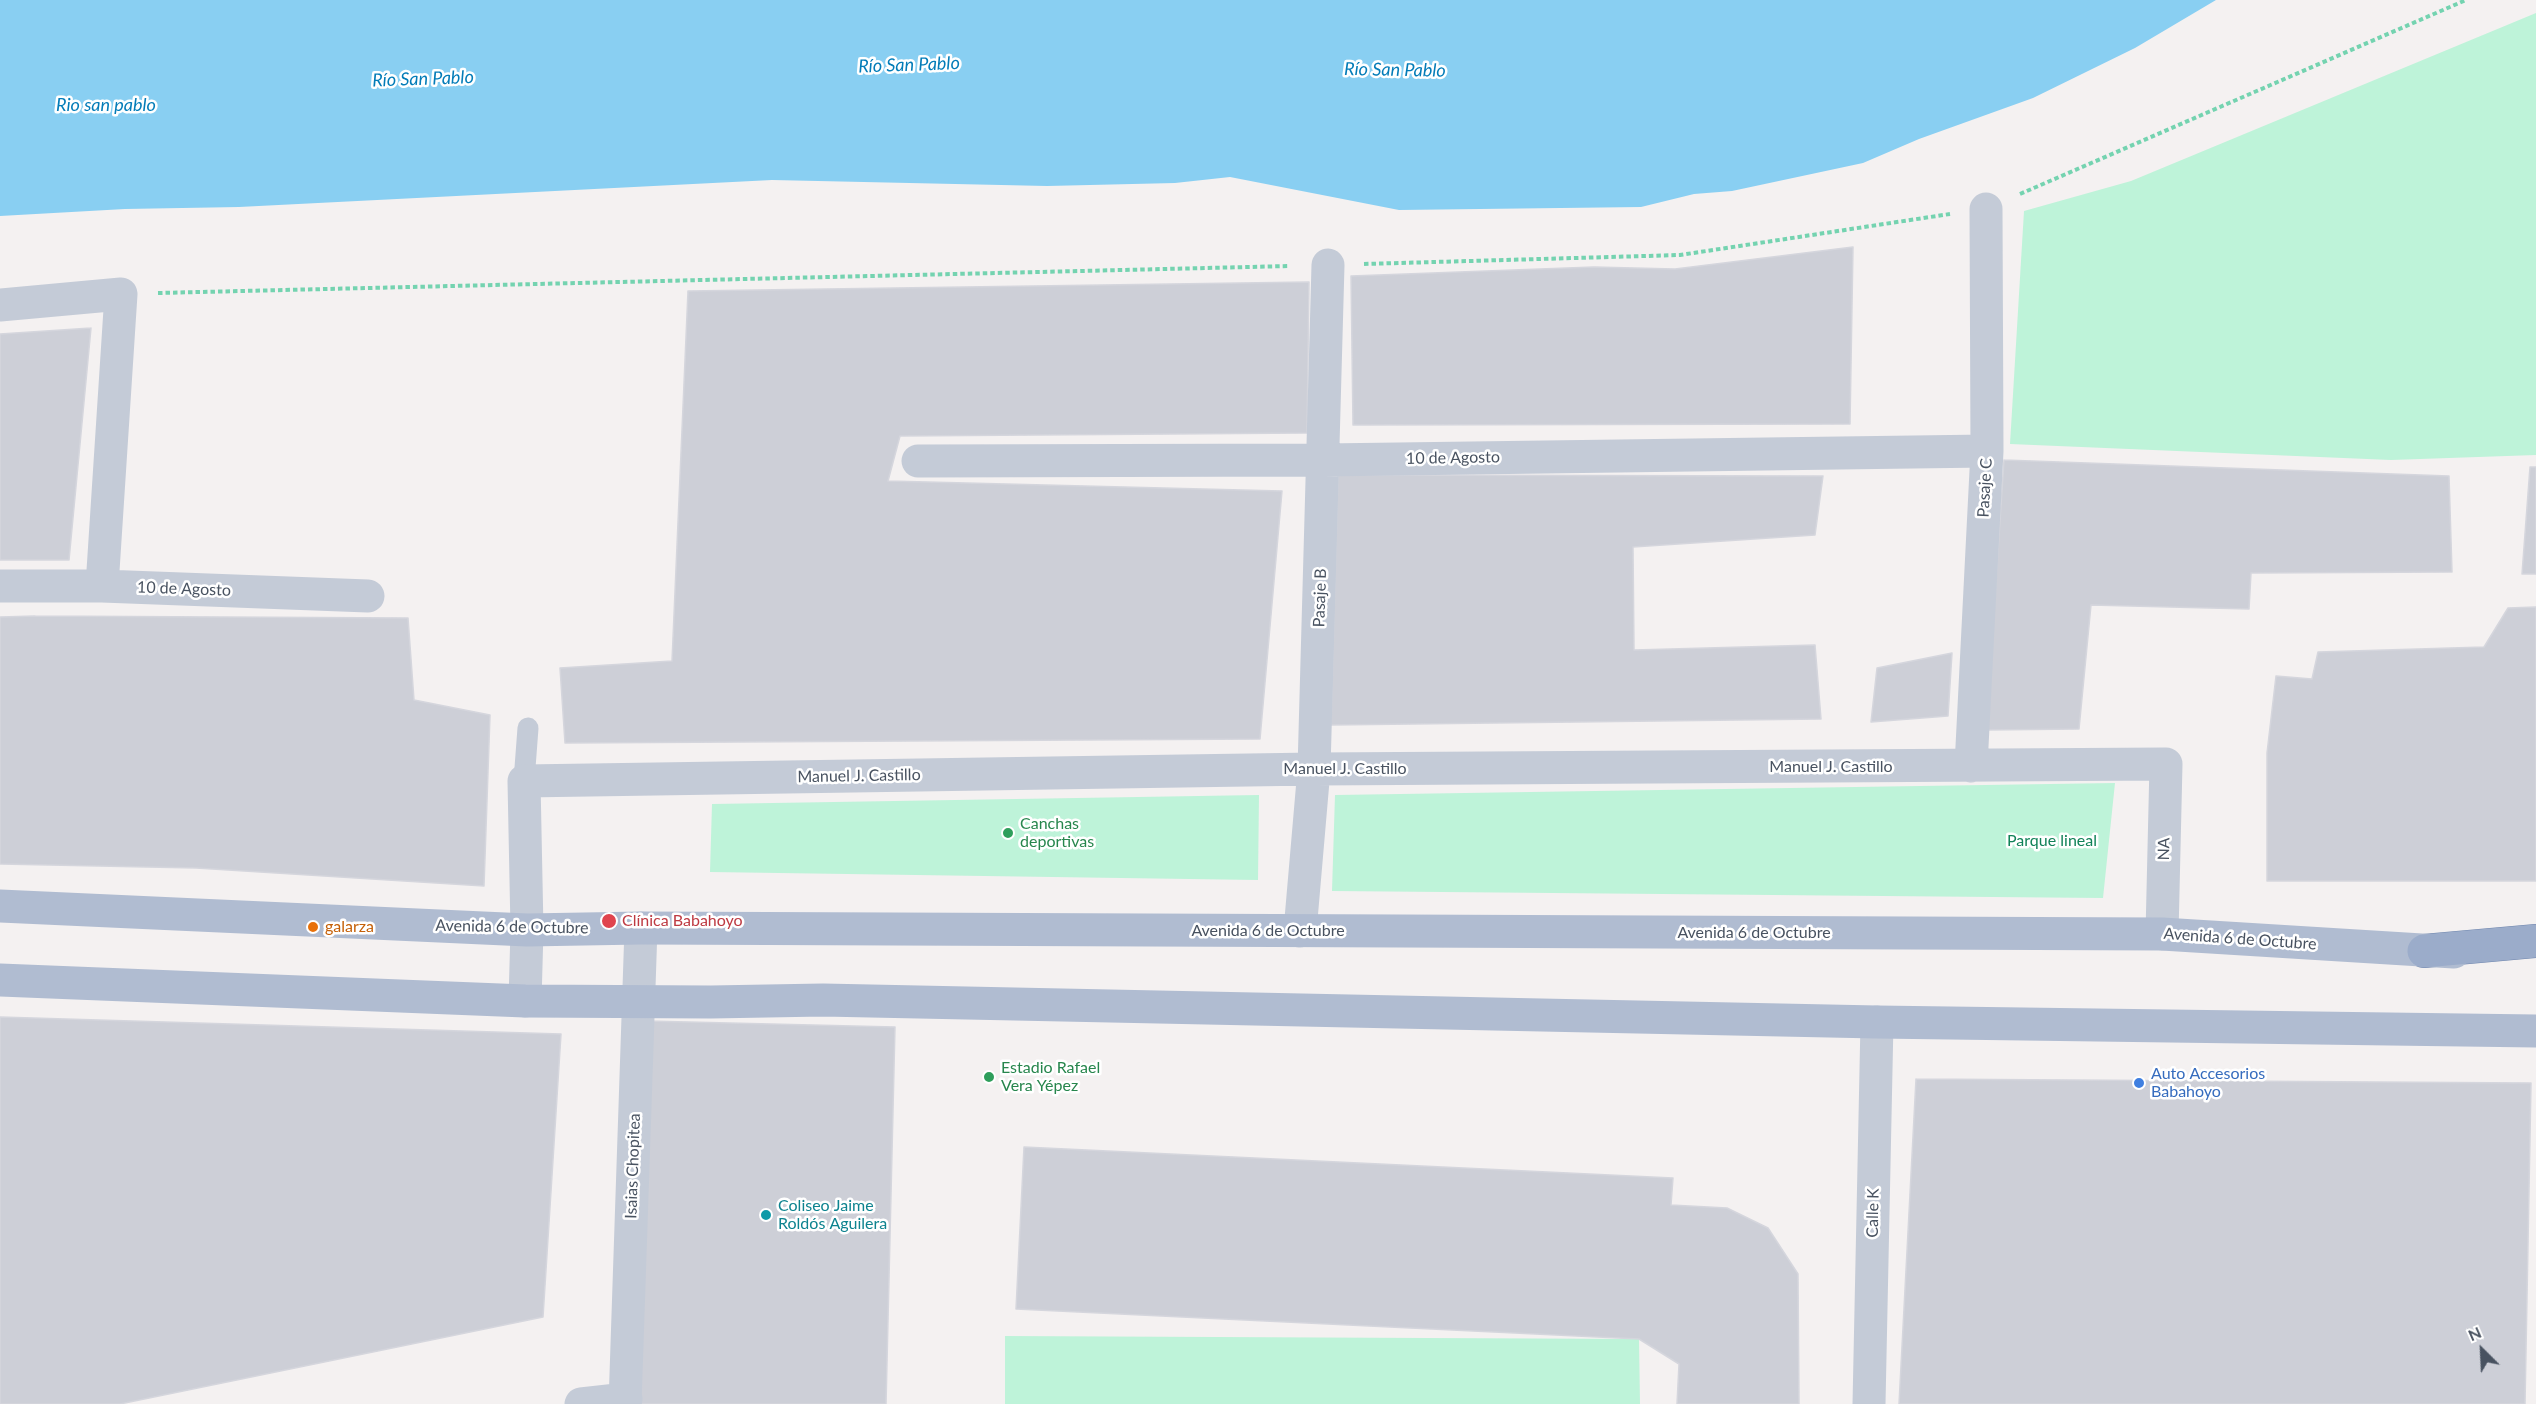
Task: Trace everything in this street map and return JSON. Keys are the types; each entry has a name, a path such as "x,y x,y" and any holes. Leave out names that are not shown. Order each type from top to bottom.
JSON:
{"highway":[{"path":"2424,951 2536,941"}],"main road":[{"name":"Avenida 6 de Octubre","path":"0,906 527,930 640,928 2162,934 2424,951 2536,953"},
{"path":"0,980 525,1001 823,1000 1877,1022 2536,1031"}],"street":[{"name":"Pasaje C","path":"1971,766 1987,451 1986,209"},
{"name":"Pasaje B","path":"1300,931 1314,769 1328,265"},
{"path":"0,305 121,294 102,586"},
{"name":"10 de Agosto","path":"918,461 1324,460 1987,451"},
{"name":"10 de Agosto","path":"0,586 102,586 368,596"},
{"name":"Manuel J. Castillo","path":"524,781 1314,769 2166,764"},
{"name":"NA","path":"2162,934 2166,764"},
{"path":"524,781 527,930 525,1001"},
{"name":"Isaias Chopitea","path":"626,1401 640,928"},
{"name":"Calle K","path":"1869,1404 1877,1022"},
{"path":"581,1404 626,1401"}],"lane":[{"path":"524,781 528,728"}],"green space":[{"path":"2536,13 2536,455 2391,460 2010,444 2024,211 2131,181"},
{"name":"Parque lineal","path":"2115,783 2103,898 1332,891 1335,795"},
{"path":"1259,795 1258,880 710,872 712,804"},
{"path":"1005,1336 1639,1339 1640,1404 1005,1404"}],"water":[{"name":"Rio san pablo","path":"0,0 2216,0 2135,48 2033,98 1919,139 1863,163 1732,191 1694,194 1641,207 1399,210 1230,177 1175,183 1047,186 772,180 239,207 125,209 0,216"}],"building":[{"path":"1853,247 1850,424 1353,425 1351,276 1594,267 1675,269"},
{"path":"1309,282 1307,433 900,436 888,481 1282,491 1260,739 565,743 560,668 672,661 688,291"},
{"path":"91,328 69,560 0,560 0,334"},
{"path":"2004,460 2449,476 2452,572 2251,573 2249,609 2091,605 2079,729 1986,730"},
{"path":"2530,467 2536,467 2536,574 2522,574"},
{"path":"1338,475 1823,476 1815,535 1633,547 1634,650 1815,645 1821,719 1331,725"},
{"path":"2536,607 2536,881 2267,881 2267,753 2276,676 2312,679 2318,652 2484,647 2508,608"},
{"path":"0,617 408,618 414,700 490,715 484,886 196,868 0,864"},
{"path":"1952,653 1948,716 1871,722 1877,668"},
{"path":"0,1017 561,1034 543,1317 120,1404 0,1404"},
{"name":"Coliseo Jaime Roldós Aguilera","path":"647,1021 895,1027 886,1404 637,1404"},
{"path":"1916,1079 2531,1083 2525,1404 1899,1404"},
{"path":"1024,1147 1673,1178 1671,1205 1727,1208 1768,1228 1798,1274 1799,1404 1677,1404 1679,1364 1639,1339 1016,1309"}],"place":[{"name":"Canchas deportivas","path":"1008,833"},
{"name":"Clínica Babahoyo","path":"609,921"},
{"name":"galarza","path":"313,927"},
{"name":"Estadio Rafael Vera Yépez","path":"989,1077"},
{"name":"Auto Accesorios Babahoyo","path":"2139,1083"},
{"name":"Coliseo Jaime Roldós Aguilera","path":"766,1215"}],"water label":[{"name":"Río San Pablo","path":"909,65"},
{"name":"Río San Pablo","path":"1395,70"},
{"name":"Río San Pablo","path":"423,79"}]}
